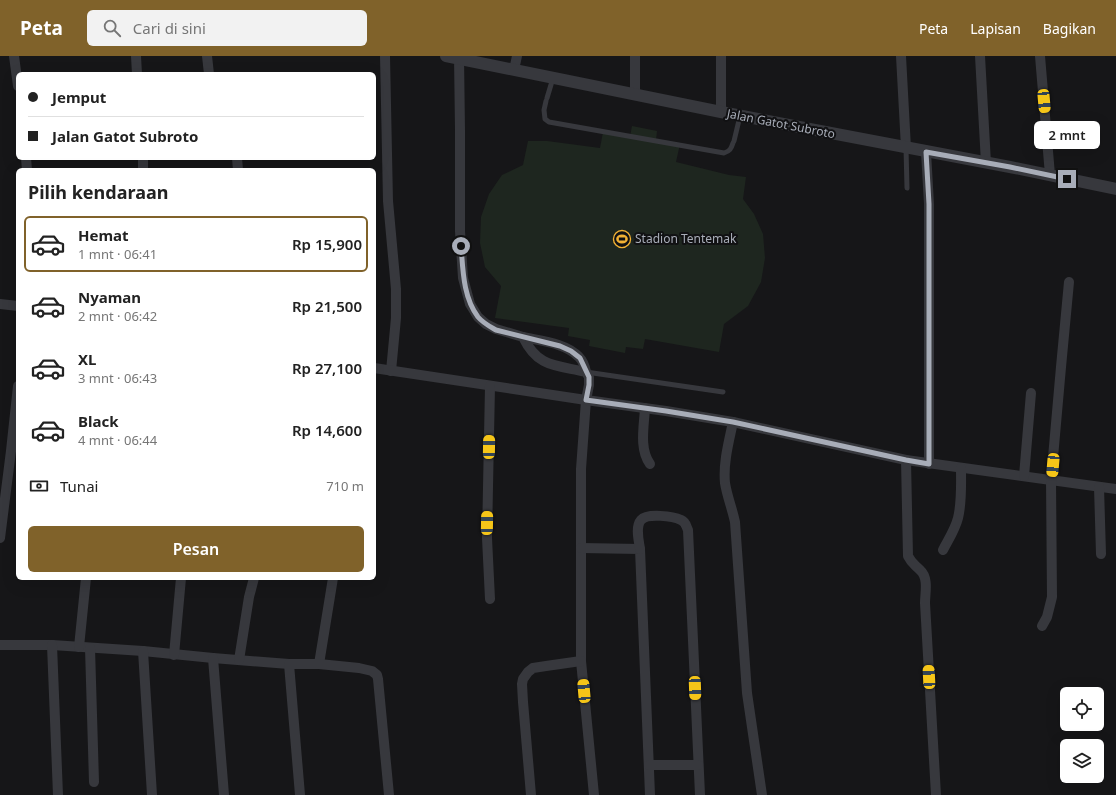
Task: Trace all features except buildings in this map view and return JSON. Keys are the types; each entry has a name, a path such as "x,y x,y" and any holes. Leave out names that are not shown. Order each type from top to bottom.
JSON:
{"street":[{"path":"14,56 16,72"},
{"path":"136,56 137,72"},
{"path":"207,56 208,72"},
{"path":"385,56 388,201 396,289 396,318 391,371"},
{"name":"Jalan Gatot Subroto","path":"446,56 459,57 552,78 740,116 986,162 1116,189"},
{"path":"514,70 517,56"},
{"path":"635,56 635,94"},
{"path":"721,56 721,112"},
{"path":"902,56 906,148"},
{"path":"980,56 986,162"},
{"path":"1040,56 1050,175"},
{"path":"459,57 460,231 463,278 470,304 478,317 496,330 560,346 571,351 580,358 589,377 581,469 581,661 594,795"},
{"path":"926,152 929,212 929,464"},
{"path":"1042,626 1047,617 1052,597 1051,480 1069,282"},
{"path":"0,304 16,306"},
{"path":"523,337 534,355 543,361 586,372"},
{"path":"376,368 733,422 929,464 1116,489"},
{"path":"490,386 487,538 490,599"},
{"path":"1024,476 1031,392"},
{"path":"0,538 16,405"},
{"path":"645,408 644,453 646,460 650,464"},
{"path":"733,422 727,455 725,481 735,522 747,693 762,795"},
{"path":"906,460 908,556 912,564 924,574 926,581 925,603 936,795"},
{"path":"943,550 954,528 960,509 961,468"},
{"path":"1099,487 1101,554"},
{"path":"650,795 638,525 644,518 653,516 682,520 686,524 688,530 700,795"},
{"path":"581,548 640,549"},
{"path":"79,647 86,580"},
{"path":"174,654 181,580"},
{"path":"239,660 249,597 253,580"},
{"path":"319,664 333,580"},
{"path":"0,645 52,645 143,651 289,664 319,664 359,668 372,671 378,679 389,795"},
{"path":"52,645 58,795"},
{"path":"90,648 94,782"},
{"path":"143,651 152,795"},
{"path":"213,658 224,795"},
{"path":"532,795 523,702 523,678 533,668 581,661"},
{"path":"289,664 300,795"},
{"path":"649,765 698,765"}],"lane":[{"path":"552,78 544,110 544,118 549,122 724,153 731,149 740,116"},
{"path":"906,148 907,188"},
{"path":"586,372 723,392"}],"shaded area":[{"name":"Stadion Tentemak","path":"632,126 657,131 656,140 680,144 676,162 729,175 746,177 743,199 754,214 763,234 765,258 761,282 748,306 724,324 719,352 645,339 643,349 626,347 625,353 589,346 590,340 568,336 569,328 495,318 501,286 485,267 480,243 481,217 489,194 502,175 523,165 528,141 547,141 600,148 603,132 630,137"}],"place":[{"name":"Stadion Tentemak","path":"622,239"}],"route":[{"path":"461,246 463,278 470,304 478,317 496,330 560,346 571,351 580,358 589,377 586,400 733,422 929,464 929,204 926,152 1067,179"}]}
